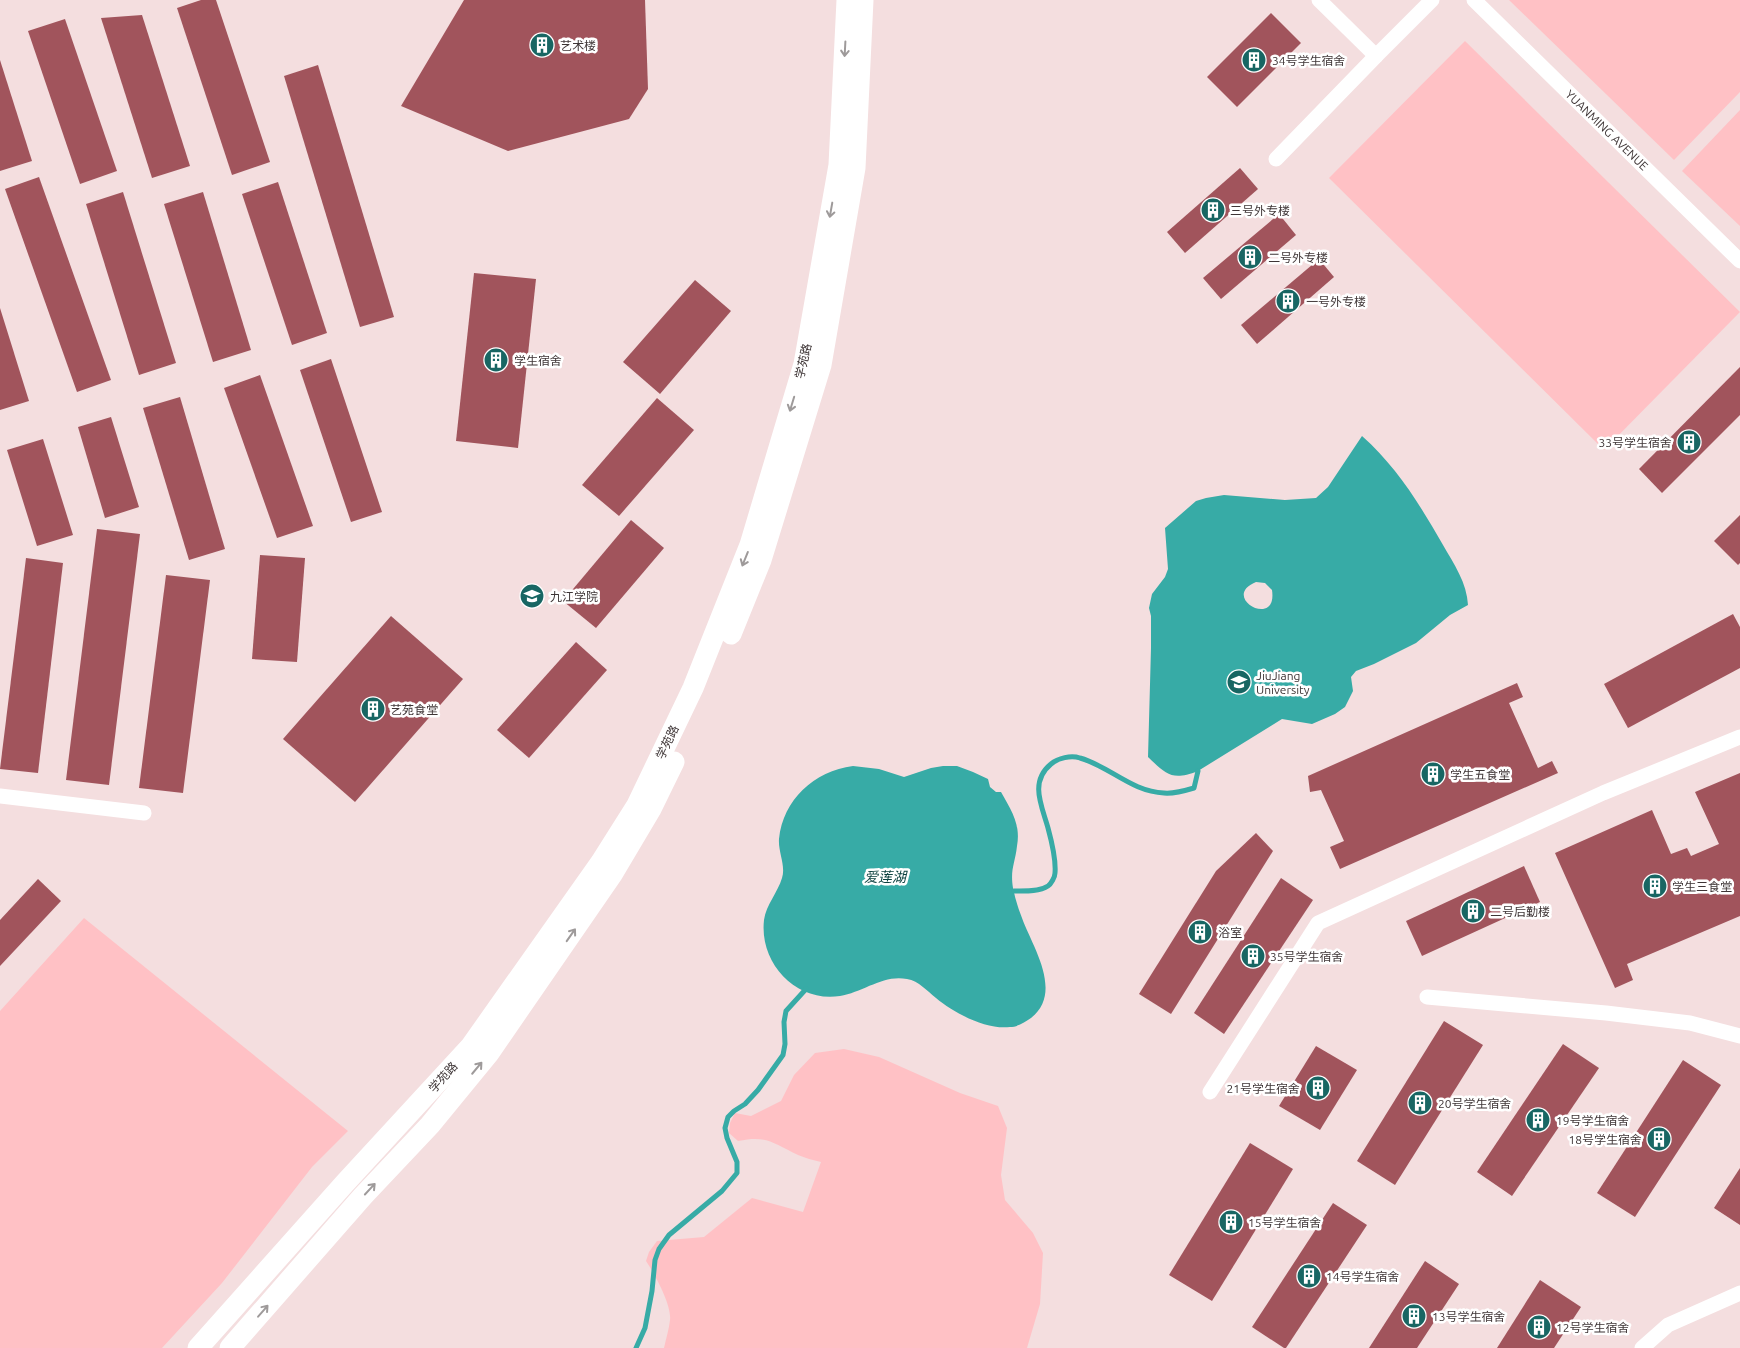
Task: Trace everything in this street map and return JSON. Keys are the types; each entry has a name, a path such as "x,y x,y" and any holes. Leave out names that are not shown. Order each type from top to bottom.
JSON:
{"street":[{"name":"学苑路","path":"198,1348 345,1182 471,1046 601,862 636,805 694,688 750,545 804,364 839,165 847,0"},
{"name":"学苑路","path":"230,1348 356,1204 430,1124 489,1053 613,873 652,809 705,697 761,560 821,365 855,168 863,0"},
{"path":"1320,0 1376,56"},
{"path":"1276,159 1432,0"},
{"name":"YUANMING AVENUE","path":"1474,0 1740,261"},
{"path":"1210,1092 1318,923 1603,793 1740,737"},
{"path":"0,796 144,813"},
{"path":"1427,997 1606,1013 1690,1023 1740,1036"},
{"path":"1642,1348 1668,1325 1740,1293"}],"shaded area":[{"path":"1509,0 1740,0 1740,92 1674,160"},
{"path":"1465,41 1740,312 1604,450 1329,178"},
{"path":"1740,110 1740,226 1682,171"},
{"path":"84,918 348,1131 312,1167 222,1283 162,1348 0,1348 0,1011"},
{"path":"844,1049 879,1057 960,1093 998,1106 1007,1128 1001,1175 1005,1200 1033,1233 1043,1253 1040,1304 1027,1348 664,1348 670,1323 670,1314 662,1289 646,1261 649,1252 657,1241 704,1237 752,1198 803,1212 821,1162 801,1156 769,1141 748,1139 738,1141 729,1133 730,1123 735,1113 751,1116 781,1101 794,1075 815,1053"}],"water":[{"path":"1362,436 1386,460 1426,515 1459,574 1465,589 1468,605 1450,615 1416,643 1356,671 1351,677 1353,691 1345,707 1335,714 1312,724 1282,719 1198,771 1182,776 1165,772 1148,757 1151,648 1151,616 1149,608 1152,594 1165,577 1168,569 1165,528 1196,501 1206,498 1224,495 1285,500 1316,498 1328,487","holes":["1256,582 1265,583 1272,590 1272,602 1267,608 1252,607 1246,602 1244,595 1246,588"]},
{"name":"爱莲湖","path":"853,766 879,769 904,777 931,768 957,766 988,779 990,787 996,792 1001,792 1014,818 1018,831 1012,876 1014,892 1043,969 1045,982 1045,995 1040,1007 1031,1018 1013,1027 991,1026 981,1023 961,1015 919,984 911,980 898,978 882,981 849,994 824,997 796,987 784,977 775,965 768,951 764,936 764,920 783,873 779,839 787,812 794,800 814,781 839,769"}],"building":[{"path":"201,0 216,0 270,162 232,175 177,8"},
{"name":"艺术楼","path":"464,0 645,0 648,89 629,119 508,151 401,106"},
{"name":"34号学生宿舍","path":"1271,13 1301,43 1237,107 1207,77"},
{"path":"142,15 190,166 152,178 101,18"},
{"path":"65,19 117,171 80,184 28,31"},
{"path":"0,60 32,161 0,171"},
{"path":"318,65 394,317 360,327 284,76"},
{"name":"三号外专楼","path":"1240,168 1258,189 1185,253 1167,232"},
{"path":"39,177 111,380 77,392 5,189"},
{"path":"278,182 327,333 292,345 242,194"},
{"path":"123,192 176,363 139,375 86,204"},
{"path":"203,192 251,350 213,362 164,204"},
{"name":"二号外专楼","path":"1279,214 1296,235 1221,299 1203,278"},
{"name":"一号外专楼","path":"1319,259 1334,277 1257,344 1241,325"},
{"name":"学生宿舍","path":"474,273 536,279 518,448 456,441"},
{"path":"695,280 731,311 660,394 623,362"},
{"path":"0,308 29,401 0,410"},
{"path":"331,359 382,512 351,522 300,370"},
{"name":"33号学生宿舍","path":"1740,367 1740,415 1662,493 1639,469"},
{"path":"260,375 313,526 277,538 224,388"},
{"path":"180,397 225,549 189,560 143,408"},
{"path":"657,398 694,430 619,516 582,485"},
{"path":"111,417 139,507 105,518 78,427"},
{"path":"43,439 73,535 37,546 7,450"},
{"path":"1740,515 1740,563 1738,565 1714,541"},
{"path":"631,520 664,548 596,628 563,601"},
{"path":"97,529 140,534 109,785 66,780"},
{"path":"260,555 305,558 297,662 252,659"},
{"path":"26,558 63,563 38,773 0,769"},
{"path":"166,575 210,580 183,793 139,788"},
{"path":"1733,614 1740,627 1740,668 1628,728 1604,684"},
{"name":"艺苑食堂","path":"391,616 463,679 355,802 283,739"},
{"path":"576,642 607,670 529,758 497,730"},
{"name":"学生五食堂","path":"1517,683 1523,697 1509,703 1538,768 1552,761 1558,773 1340,869 1330,847 1344,841 1321,790 1310,792 1308,776"},
{"name":"学生三食堂","path":"1740,773 1740,916 1627,964 1633,980 1615,988 1555,853 1652,810 1671,854 1687,848 1691,856 1719,844 1695,792"},
{"name":"浴室","path":"1256,833 1273,851 1171,1014 1139,994 1216,871"},
{"name":"二号后勤楼","path":"1524,866 1540,902 1422,956 1406,921"},
{"name":"35号学生宿舍","path":"1281,878 1313,900 1224,1034 1194,1013"},
{"path":"38,879 61,901 0,966 0,920"},
{"name":"20号学生宿舍","path":"1444,1021 1483,1045 1395,1185 1357,1161"},
{"name":"19号学生宿舍","path":"1563,1044 1599,1068 1512,1196 1477,1172"},
{"name":"21号学生宿舍","path":"1316,1046 1357,1070 1320,1130 1279,1106"},
{"name":"18号学生宿舍","path":"1683,1060 1721,1085 1635,1217 1597,1193"},
{"name":"15号学生宿舍","path":"1250,1143 1293,1169 1212,1301 1169,1275"},
{"path":"1740,1168 1740,1225 1714,1208"},
{"name":"14号学生宿舍","path":"1333,1203 1367,1225 1286,1348 1284,1348 1252,1327"},
{"name":"13号学生宿舍","path":"1425,1261 1459,1284 1417,1348 1369,1348"},
{"name":"12号学生宿舍","path":"1540,1280 1581,1307 1554,1348 1497,1348"}],"waterway":[{"path":"1014,891 1031,891 1044,888 1050,884 1054,876 1053,850 1039,794 1040,778 1044,771 1054,762 1069,757 1080,758 1101,767 1131,784 1152,792 1164,793 1175,793 1194,788 1198,771"},
{"path":"636,1348 645,1328 652,1291 655,1260 659,1249 669,1235 722,1191 737,1173 737,1162 725,1128 728,1117 745,1104 758,1090 783,1055 786,1011 806,989"}],"place":[{"name":"艺术楼","path":"542,45"},
{"name":"34号学生宿舍","path":"1254,60"},
{"name":"三号外专楼","path":"1213,210"},
{"name":"二号外专楼","path":"1250,257"},
{"name":"一号外专楼","path":"1288,301"},
{"name":"学生宿舍","path":"496,360"},
{"name":"33号学生宿舍","path":"1689,442"},
{"name":"九江学院","path":"532,596"},
{"name":"JiuJiang University","path":"1239,682"},
{"name":"艺苑食堂","path":"373,709"},
{"name":"学生五食堂","path":"1433,774"},
{"name":"学生三食堂","path":"1655,886"},
{"name":"二号后勤楼","path":"1473,911"},
{"name":"浴室","path":"1200,932"},
{"name":"35号学生宿舍","path":"1253,956"},
{"name":"21号学生宿舍","path":"1318,1088"},
{"name":"20号学生宿舍","path":"1420,1103"},
{"name":"19号学生宿舍","path":"1538,1120"},
{"name":"18号学生宿舍","path":"1659,1139"},
{"name":"15号学生宿舍","path":"1231,1222"},
{"name":"14号学生宿舍","path":"1309,1276"},
{"name":"13号学生宿舍","path":"1414,1316"},
{"name":"12号学生宿舍","path":"1539,1327"}]}
